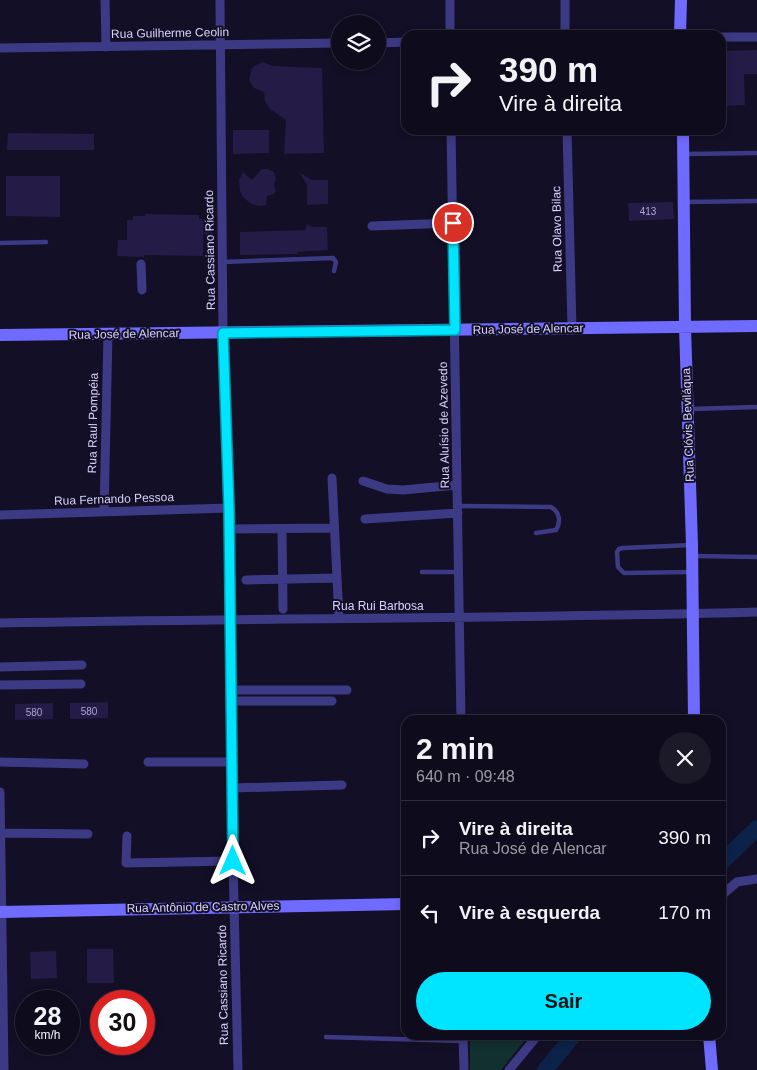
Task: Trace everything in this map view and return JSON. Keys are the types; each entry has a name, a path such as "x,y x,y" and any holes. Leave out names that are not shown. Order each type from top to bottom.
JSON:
{"street":[{"path":"105,0 106,47"},
{"name":"Rua Cassiano Ricardo","path":"220,0 223,333 229,508 230,690 238,1070"},
{"path":"450,0 450,30"},
{"path":"565,0 565,30"},
{"path":"680,0 680,30"},
{"path":"726,37 757,37"},
{"path":"386,42 401,42"},
{"name":"Rua Guilherme Ceolin","path":"0,48 331,43"},
{"name":"Rua Aluísio de Azevedo","path":"451,135 461,715"},
{"name":"Rua Olavo Bilac","path":"567,135 572,328"},
{"name":"Rua Clóvis Beviláqua","path":"683,135 685,327 693,572 694,715"},
{"path":"372,226 453,223"},
{"path":"141,264 142,290"},
{"name":"Rua José de Alencar","path":"0,336 757,326"},
{"name":"Rua Raul Pompéia","path":"104,512 108,334"},
{"path":"332,478 339,618"},
{"path":"363,481 386,489 403,490 457,485"},
{"name":"Rua Fernando Pessoa","path":"0,515 229,508"},
{"path":"366,519 458,510"},
{"path":"229,529 334,528"},
{"path":"282,529 283,608"},
{"path":"246,580 337,578"},
{"name":"Rua Rui Barbosa","path":"0,623 460,618 757,612"},
{"path":"0,667 82,665"},
{"path":"0,685 81,684"},
{"path":"230,690 347,690"},
{"path":"231,701 332,701"},
{"path":"0,762 84,764"},
{"path":"148,762 232,762"},
{"path":"232,788 342,785"},
{"path":"0,792 2,1051 4,1070"},
{"path":"1,833 88,834"},
{"path":"127,836 126,863 233,861"},
{"path":"726,892 737,882 757,879"},
{"name":"Rua Antônio de Castro Alves","path":"1,912 401,904"},
{"path":"463,1040 464,1070"},
{"path":"509,1070 534,1040"},
{"path":"709,1040 712,1070"}],"lane":[{"path":"684,154 757,153"},
{"path":"684,203 757,200"},
{"path":"0,243 46,242"},
{"path":"223,262 333,258 336,262 334,270"},
{"path":"688,409 757,407"},
{"path":"458,510 551,507 556,510 559,515 559,525 556,530 536,533"},
{"path":"693,572 624,573 618,568 617,552 623,548 692,550 757,557"},
{"path":"422,572 459,572"},
{"path":"326,1037 401,1038"}],"green space":[{"path":"470,1040 525,1040 501,1070 470,1070"}],"building":[{"path":"757,50 757,74 744,74 745,105 726,106 726,51"},
{"path":"262,62 273,66 322,68 324,153 284,154 286,120 270,109 265,101 264,92 254,88 249,80 251,70"},
{"path":"233,130 269,130 269,153 233,154"},
{"path":"8,133 94,134 94,150 7,150"},
{"path":"262,169 274,172 276,191 274,194 267,196 266,205 258,206 250,203 243,197 240,191 239,180 243,172 252,180"},
{"path":"300,173 312,180 328,180 328,204 307,205 307,185"},
{"path":"6,176 60,176 60,217 6,216"},
{"path":"673,202 674,219 629,221 628,203"},
{"path":"145,214 199,215 199,219 212,219 212,244 203,232 203,256 117,256 118,240 127,240 127,220 133,220 133,216 145,216"},
{"path":"307,224 312,227 327,227 328,250 297,252 297,254 240,255 240,232 305,230"},
{"path":"108,702 108,718 70,719 70,703"},
{"path":"53,703 53,719 15,720 15,704"},
{"path":"87,949 113,949 114,983 87,983"},
{"path":"56,951 57,978 31,979 30,952"}],"waterway":[{"path":"726,858 757,828"},
{"path":"545,1070 570,1040"}],"route":[{"path":"233,861 229,508 223,333 455,330 453,223"}]}
